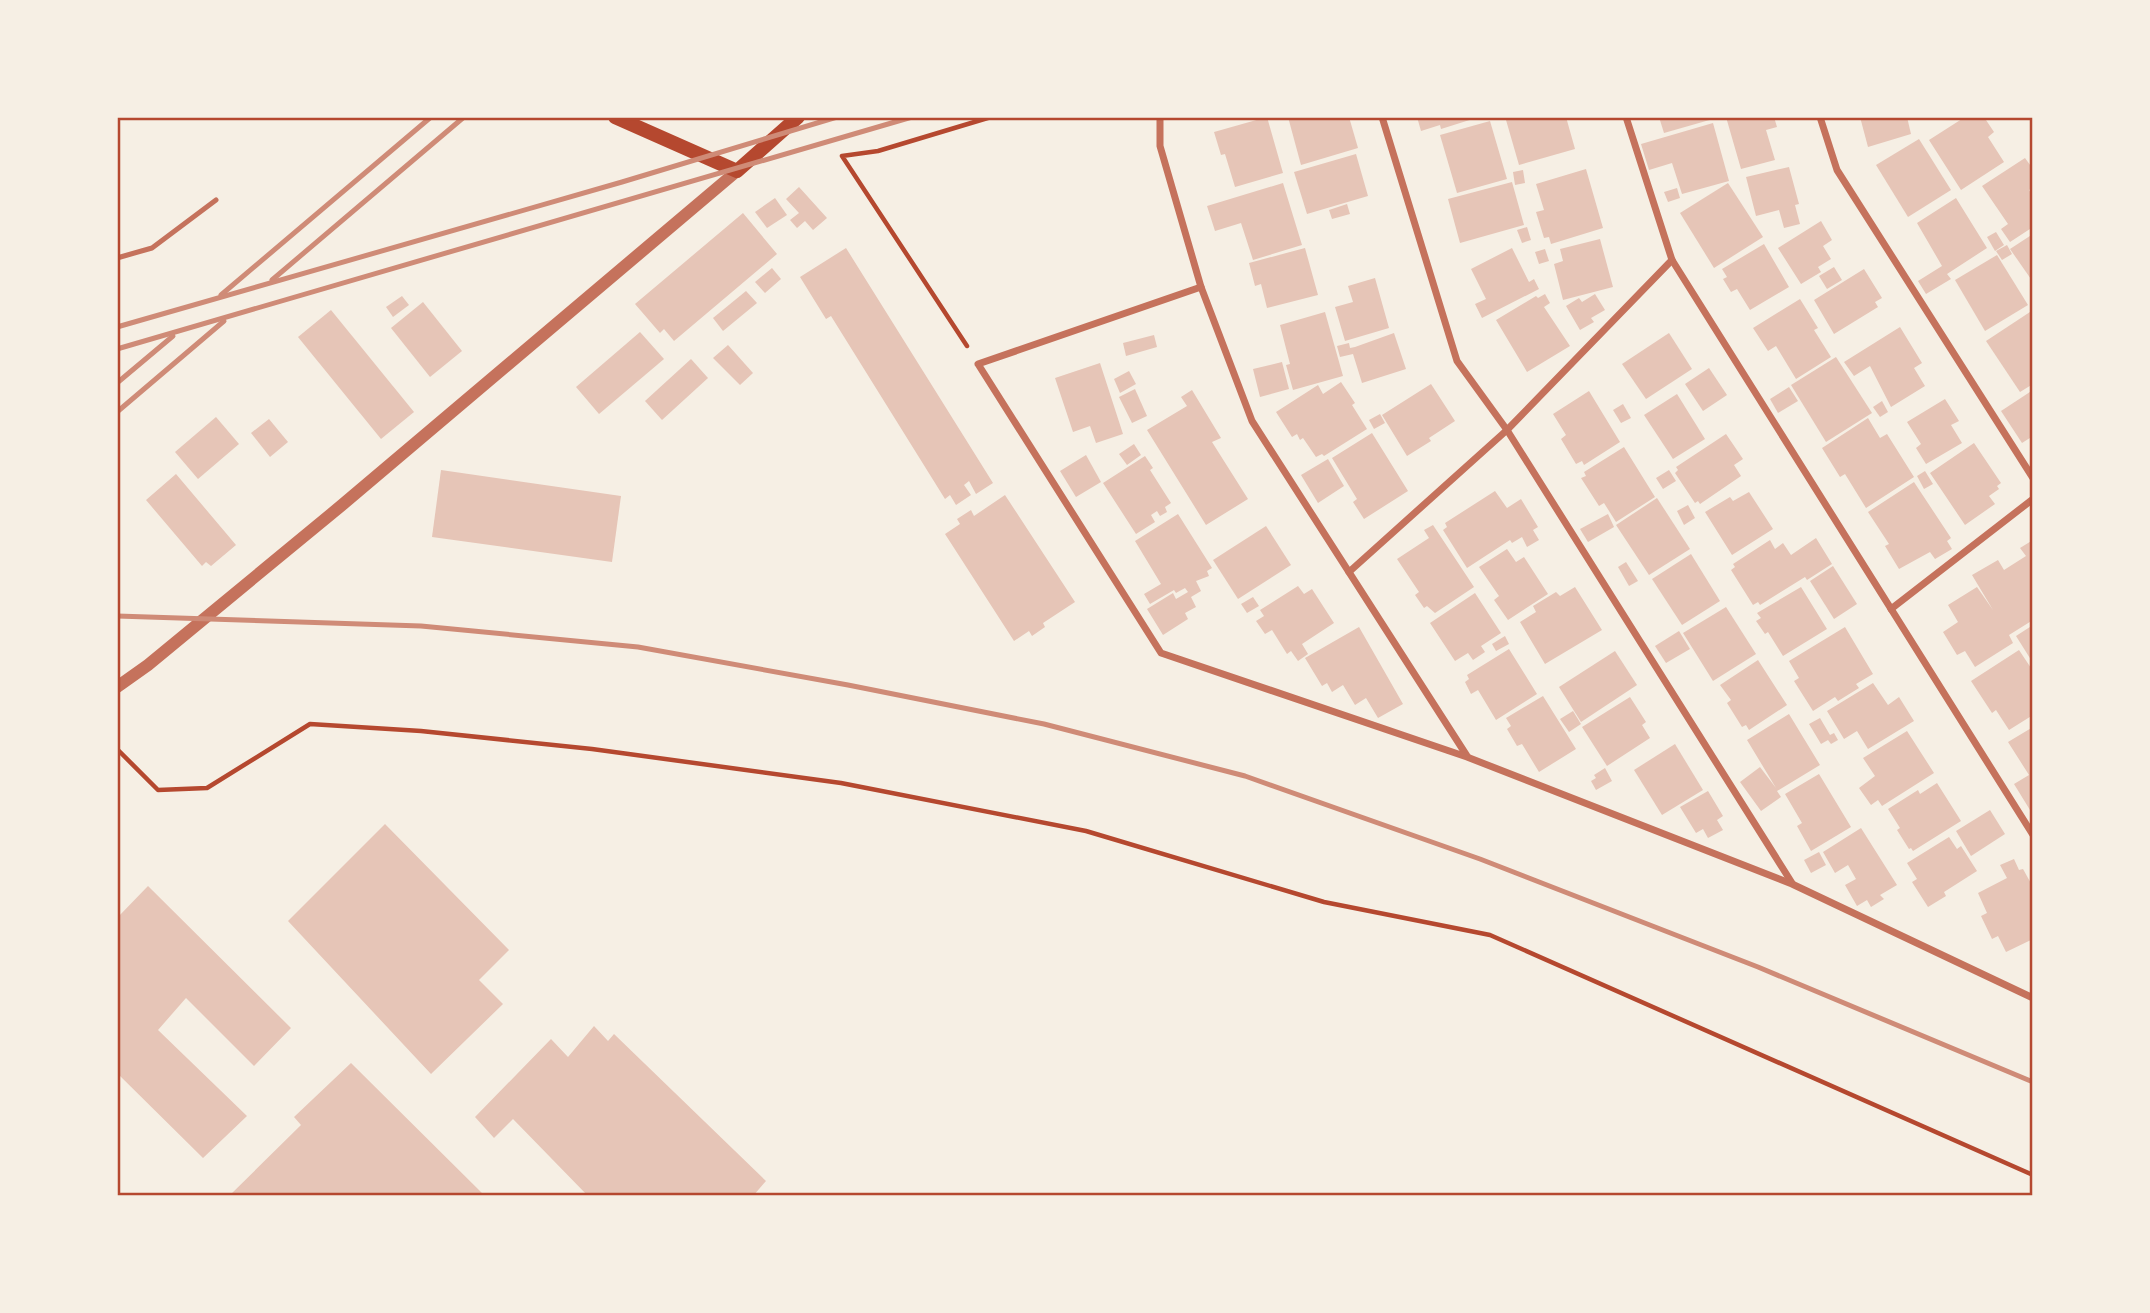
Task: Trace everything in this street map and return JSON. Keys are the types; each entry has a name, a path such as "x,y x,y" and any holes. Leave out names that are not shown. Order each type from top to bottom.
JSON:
{"main road":[{"path":"615,117 737,171 798,117"}],"street":[{"path":"1160,117 1160,146 1201,287 1252,421 1467,757"},
{"path":"1382,117 1457,361 1507,429 1792,884"},
{"path":"1626,117 1672,260 1891,609 2030,822 2033,835"},
{"path":"1820,117 1837,170 2033,478"},
{"path":"117,687 148,665 331,514 737,171"},
{"path":"1349,572 1507,429 1672,260"},
{"path":"1201,287 978,364 1161,653 1467,757 1792,884 2033,998"},
{"path":"1891,609 2033,499"}],"lane":[{"path":"117,258 152,248 216,200"}],"path":[{"path":"978,364 842,156 878,151 991,117"},
{"path":"117,749 158,790 207,788 310,724 421,731 592,749 841,783 1086,831 1324,902 1490,935 2033,1175"}],"building":[{"path":"1267,117 1283,173 1235,187 1225,154 1221,155 1214,132"},
{"path":"1288,117 1349,117 1358,148 1301,165"},
{"path":"1417,117 1476,118 1441,129 1440,125 1421,131"},
{"path":"1516,117 1566,117 1575,149 1519,165 1506,120"},
{"path":"1659,117 1712,117 1713,119 1664,133"},
{"path":"1726,117 1774,117 1777,127 1766,130 1775,160 1741,169"},
{"path":"1860,117 1907,117 1911,134 1868,147"},
{"path":"1965,117 1984,117 1994,132 1988,137 2004,162 1961,190 1929,140"},
{"path":"1490,121 1507,179 1457,193 1440,135"},
{"path":"1713,123 1729,181 1682,194 1672,163 1649,170 1641,144"},
{"path":"1919,139 1951,190 1908,217 1876,165"},
{"path":"1356,154 1368,196 1307,214 1294,172"},
{"path":"2025,158 2033,169 2033,187 2029,190 2033,196 2033,227 2010,242 2001,229 2008,224 1982,186"},
{"path":"1789,167 1799,204 1795,205 1800,224 1784,228 1779,210 1756,216 1746,177"},
{"path":"1586,169 1603,228 1551,244 1549,237 1544,238 1536,212 1544,210 1536,184"},
{"path":"1523,170 1525,183 1515,185 1513,172"},
{"path":"1512,182 1524,225 1460,243 1448,199"},
{"path":"1283,183 1302,245 1253,260 1241,223 1215,231 1207,206"},
{"path":"1728,183 1763,237 1714,268 1680,213"},
{"path":"799,187 827,218 813,230 805,221 797,228 790,220 799,213 786,199"},
{"path":"1677,188 1680,198 1668,202 1664,192"},
{"path":"775,198 787,215 767,228 755,212"},
{"path":"1956,198 1987,248 1947,274 1951,279 1926,294 1918,281 1942,266 1917,223"},
{"path":"1347,204 1350,214 1332,219 1329,210"},
{"path":"743,213 777,254 674,341 664,329 660,333 635,304"},
{"path":"1821,221 1832,240 1823,246 1831,259 1818,267 1821,272 1801,284 1778,248"},
{"path":"1527,227 1531,240 1522,243 1517,230"},
{"path":"1996,232 2004,245 1995,251 1987,237"},
{"path":"2033,234 2033,282 2010,249"},
{"path":"1600,239 1613,287 1563,300 1554,264 1563,261 1560,249"},
{"path":"1764,244 1789,287 1750,310 1737,289 1731,292 1723,279 1727,277 1722,269"},
{"path":"2007,245 2012,254 2002,260 1996,251"},
{"path":"846,248 993,483 976,494 969,481 964,485 971,495 956,505 950,495 945,499 831,316 826,319 800,277"},
{"path":"1305,248 1318,295 1267,308 1261,284 1255,286 1249,263"},
{"path":"1512,248 1529,282 1534,279 1539,289 1482,318 1475,304 1486,299 1471,269"},
{"path":"1545,249 1549,261 1539,264 1535,252"},
{"path":"1997,255 2028,305 1985,331 1955,280"},
{"path":"1834,267 1842,280 1827,289 1819,276"},
{"path":"772,268 781,279 765,293 755,282"},
{"path":"1864,269 1882,298 1875,302 1878,307 1834,334 1814,300"},
{"path":"1375,278 1389,328 1345,341 1335,307 1353,302 1348,286"},
{"path":"746,291 757,303 723,331 713,318"},
{"path":"1545,294 1550,303 1544,307 1570,346 1527,372 1496,320 1536,296 1538,298"},
{"path":"1595,294 1605,310 1591,318 1594,322 1580,330 1566,306 1579,298 1582,302"},
{"path":"402,296 409,305 393,317 386,307"},
{"path":"1800,299 1818,328 1814,330 1831,357 1796,379 1776,346 1768,351 1753,328"},
{"path":"423,302 462,351 430,377 391,328"},
{"path":"331,310 414,412 381,439 298,337"},
{"path":"1325,312 1343,376 1293,390 1286,365 1290,364 1280,325"},
{"path":"2030,312 2033,317 2033,384 2020,392 1986,341"},
{"path":"1900,327 1922,363 1914,368 1925,386 1891,407 1870,366 1854,376 1844,362"},
{"path":"640,332 664,359 599,414 576,387"},
{"path":"1394,333 1406,369 1362,383 1353,354 1340,357 1337,346 1349,343 1350,348 1355,347"},
{"path":"1669,333 1692,369 1646,399 1622,364"},
{"path":"1154,335 1157,347 1126,356 1123,343"},
{"path":"728,345 753,373 740,385 713,358"},
{"path":"1836,357 1872,413 1826,442 1791,385"},
{"path":"691,359 708,378 662,420 645,401"},
{"path":"1282,362 1289,389 1260,397 1253,369"},
{"path":"1100,363 1123,434 1096,443 1090,426 1073,432 1055,378"},
{"path":"1709,368 1727,395 1703,411 1685,384"},
{"path":"1129,371 1136,384 1120,393 1114,379"},
{"path":"1341,382 1367,429 1324,456 1322,454 1316,457 1303,438 1300,440 1297,434 1292,437 1276,412 1318,385 1323,394"},
{"path":"1431,384 1455,421 1407,456 1382,415"},
{"path":"1789,387 1798,401 1778,413 1770,399"},
{"path":"1135,389 1147,416 1132,423 1119,397"},
{"path":"1192,390 1221,438 1212,442 1248,499 1206,525 1147,430 1187,406 1181,397"},
{"path":"2033,390 2033,436 2022,443 2001,411"},
{"path":"1589,391 1620,442 1584,465 1582,461 1576,464 1561,439 1566,435 1553,414"},
{"path":"1677,394 1705,439 1673,459 1644,415"},
{"path":"1945,399 1959,421 1951,425 1962,443 1926,464 1916,448 1921,444 1907,422"},
{"path":"1882,401 1888,412 1880,417 1873,407"},
{"path":"1623,404 1631,418 1621,423 1613,410"},
{"path":"1380,414 1385,423 1374,429 1369,420"},
{"path":"216,417 239,444 198,479 175,452"},
{"path":"1868,418 1880,438 1887,434 1914,477 1866,508 1845,474 1840,477 1822,448"},
{"path":"269,419 288,442 270,457 251,433"},
{"path":"1372,433 1408,491 1364,519 1353,502 1357,499 1332,458"},
{"path":"1726,434 1743,459 1734,465 1741,476 1700,504 1698,501 1695,503 1675,473 1678,470 1676,467"},
{"path":"1974,443 2001,483 1997,486 1999,489 1989,496 1995,504 1965,525 1930,473"},
{"path":"1134,444 1141,455 1127,465 1119,454"},
{"path":"1624,447 1655,497 1616,522 1604,503 1599,506 1581,478 1586,476 1584,472"},
{"path":"1086,455 1101,482 1076,497 1060,471"},
{"path":"1145,456 1153,468 1150,470 1171,503 1165,507 1167,512 1160,516 1157,511 1151,515 1155,522 1136,534 1103,483"},
{"path":"1328,459 1344,486 1318,503 1301,475"},
{"path":"441,470 621,496 612,562 432,537"},
{"path":"1669,470 1676,481 1663,489 1656,478"},
{"path":"1925,471 1933,484 1924,489 1917,476"},
{"path":"176,474 236,545 211,566 206,562 202,566 146,500"},
{"path":"1914,482 1951,538 1947,541 1952,549 1935,559 1930,552 1899,569 1885,546 1889,544 1868,512"},
{"path":"1495,491 1507,508 1521,499 1538,527 1533,530 1539,540 1527,547 1522,537 1512,543 1510,540 1467,568 1443,530 1447,527 1445,523"},
{"path":"1749,492 1773,529 1732,555 1705,512 1730,497 1733,501"},
{"path":"1005,495 1075,602 1043,623 1045,627 1032,636 1029,631 1014,641 945,534 960,524 957,519 971,510 974,516"},
{"path":"1657,498 1690,549 1649,575 1616,525"},
{"path":"1688,505 1695,518 1684,525 1677,511"},
{"path":"1178,514 1212,568 1207,571 1209,576 1196,581 1201,591 1191,597 1196,607 1185,613 1188,619 1163,635 1147,609 1173,593 1176,599 1188,592 1185,588 1176,593 1174,590 1150,604 1144,594 1161,584 1135,541"},
{"path":"1608,514 1614,527 1588,542 1580,529"},
{"path":"1433,525 1474,587 1435,613 1427,606 1424,608 1415,595 1419,592 1397,559 1429,538 1424,530"},
{"path":"1266,526 1291,565 1238,599 1213,560"},
{"path":"1816,538 1832,564 1760,605 1758,602 1753,605 1731,570 1735,567 1733,564 1770,540 1775,549 1783,543 1791,555"},
{"path":"2033,540 2033,620 2009,635 2013,643 1975,667 1965,651 1957,655 1943,632 1958,622 1948,605 1977,587 1993,610 1972,575 1998,560 2004,570 2026,556 2020,548"},
{"path":"1507,549 1516,562 1524,557 1548,594 1508,620 1494,600 1499,596 1479,567"},
{"path":"1691,554 1720,601 1682,625 1652,579"},
{"path":"1626,562 1638,581 1629,586 1618,567"},
{"path":"1833,566 1857,604 1834,619 1810,581"},
{"path":"1298,586 1304,594 1312,589 1334,623 1302,644 1308,654 1298,661 1291,651 1287,654 1272,630 1265,634 1256,621 1264,616 1260,610"},
{"path":"1575,587 1602,630 1545,664 1520,622 1536,612 1533,606 1556,592 1560,596"},
{"path":"1801,587 1827,629 1783,656 1768,632 1765,634 1756,621 1761,618 1757,613"},
{"path":"1475,593 1501,633 1481,646 1485,652 1473,660 1468,653 1455,661 1430,623"},
{"path":"1253,597 1259,606 1247,613 1241,604"},
{"path":"1726,607 1756,654 1713,681 1683,633"},
{"path":"2033,625 2033,663 2016,636"},
{"path":"1359,627 1403,704 1378,718 1366,698 1355,705 1343,685 1332,692 1327,683 1322,686 1305,658"},
{"path":"1845,627 1873,674 1856,684 1859,688 1838,701 1835,697 1813,711 1794,681 1799,678 1789,661"},
{"path":"1679,631 1690,649 1666,663 1655,646"},
{"path":"1505,636 1509,644 1496,651 1492,644"},
{"path":"1509,649 1537,694 1496,720 1478,690 1471,694 1465,682 1469,679 1467,675"},
{"path":"2019,650 2033,671 2033,715 2009,730 1996,710 1992,713 1971,681"},
{"path":"1615,651 1637,685 1581,722 1559,687"},
{"path":"1758,660 1787,705 1749,730 1746,725 1742,727 1727,703 1731,700 1720,685"},
{"path":"1873,683 1888,705 1899,697 1914,721 1868,749 1857,731 1844,739 1827,711"},
{"path":"1543,696 1576,749 1539,772 1522,744 1517,746 1507,729 1511,726 1506,718"},
{"path":"1630,697 1646,722 1642,725 1650,738 1607,766 1582,727"},
{"path":"1573,711 1581,724 1569,732 1560,719"},
{"path":"1789,714 1820,765 1777,791 1781,797 1761,811 1740,782 1760,767 1776,788 1747,740"},
{"path":"1820,718 1830,735 1834,733 1838,740 1831,744 1828,740 1821,744 1809,724"},
{"path":"2033,727 2033,808 2030,810 2014,784 2029,775 2008,742"},
{"path":"1907,731 1934,773 1882,806 1878,800 1871,805 1859,788 1875,776 1863,758"},
{"path":"1675,744 1703,790 1662,815 1634,770"},
{"path":"1605,768 1612,781 1596,790 1591,781 1596,778 1594,775"},
{"path":"1819,774 1851,827 1811,851 1797,826 1802,823 1785,794"},
{"path":"1937,783 1961,821 1913,851 1897,830 1900,828 1888,809 1918,790 1920,794"},
{"path":"1708,791 1723,816 1717,820 1723,830 1708,838 1703,829 1696,833 1680,807"},
{"path":"1990,810 2005,834 1971,856 1956,831"},
{"path":"385,824 509,950 479,980 503,1004 431,1074 288,921"},
{"path":"1861,828 1897,885 1880,895 1884,899 1871,907 1867,900 1857,906 1845,885 1856,879 1848,865 1835,873 1823,852"},
{"path":"1949,837 1957,849 1961,846 1977,871 1944,892 1946,896 1928,907 1912,882 1917,879 1907,863"},
{"path":"1819,852 1826,865 1811,873 1804,860"},
{"path":"2014,859 2033,887 2033,939 2006,952 1998,936 1992,939 1981,916 1987,913 1978,893 2007,878 2000,865"},
{"path":"148,886 291,1028 254,1066 186,998 158,1030 247,1116 203,1158 117,1073 117,918"},
{"path":"594,1026 608,1041 614,1034 766,1181 753,1196 588,1196 513,1119 494,1138 475,1117 551,1039 568,1057"},
{"path":"351,1063 485,1196 229,1196 301,1125 294,1117"}],"railway":[{"path":"221,295 431,117"},
{"path":"272,280 464,117"},
{"path":"117,327 622,182 837,117"},
{"path":"117,349 912,117"},
{"path":"117,412 224,321"},
{"path":"117,383 173,336"},
{"path":"117,616 421,626 638,647 1044,724 1245,776 1480,859 1758,967 2033,1082"}]}
